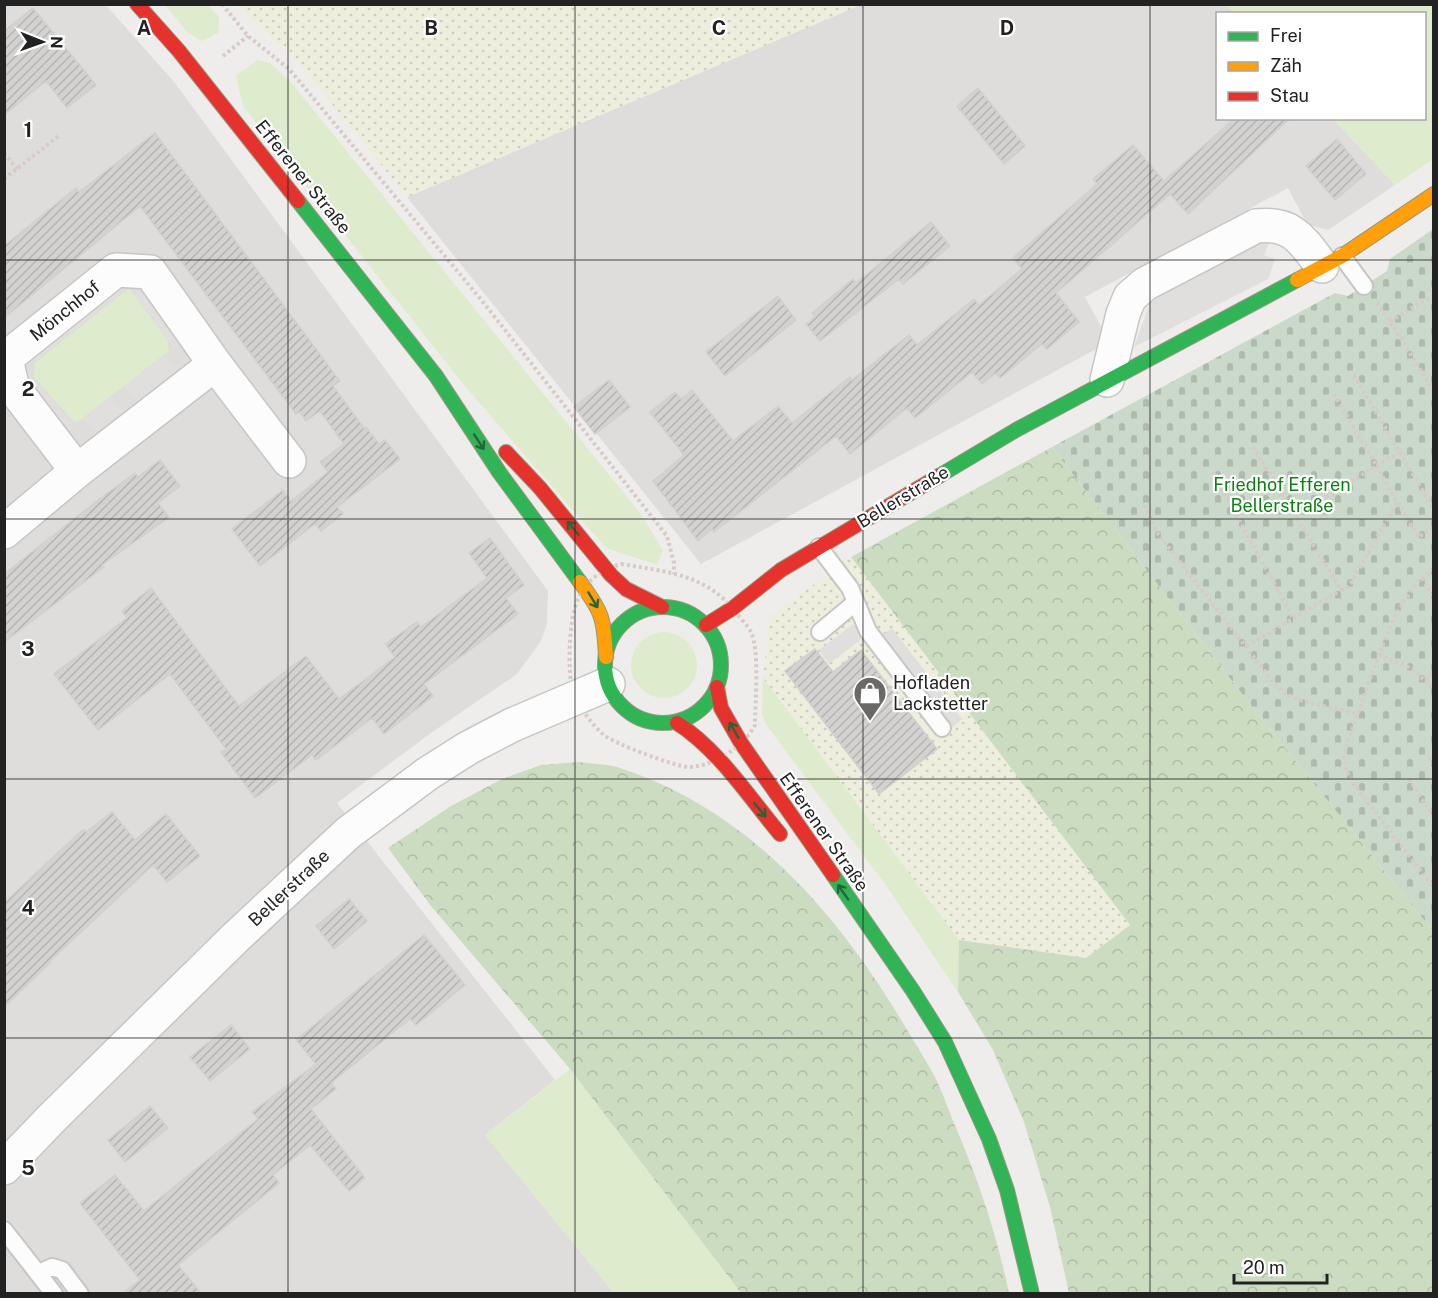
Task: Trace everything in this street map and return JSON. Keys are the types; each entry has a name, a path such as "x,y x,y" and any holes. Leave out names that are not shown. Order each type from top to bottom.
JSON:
{"street":[{"name":"Efferener Straße","path":"137,4 179,51 436,376 540,488 606,570 626,590 662,607"},
{"name":"Bellerstraße","path":"706,625 733,608 781,570 1016,430 1332,261 1434,194"},
{"path":"1107,380 1123,314 1130,297 1145,284 1256,226 1273,224 1291,230 1332,261"},
{"name":"Mönchhof","path":"77,471 12,386 6,358 116,270 150,272 215,364 289,461"},
{"path":"4,532 77,471 215,364"},
{"name":"Efferener Straße","path":"436,376 499,472 597,605 604,624 607,670"},
{"path":"662,607 678,609 693,615 706,625 721,654 721,671 717,687 708,703 694,716 677,723 659,724 643,720 628,712 616,699 607,670 610,641 619,627 631,617 646,610 662,607"},
{"name":"Bellerstraße","path":"8,1155 348,833 427,774 468,748 512,725 576,698 607,670"},
{"name":"Efferener Straße","path":"717,687 721,708 741,743 913,991 945,1042 989,1139 1007,1190 1032,1293"},
{"name":"Efferener Straße","path":"677,723 694,734 719,759 790,848"},
{"name":"Efferener Straße","path":"833,899 913,991"}],"lane":[{"path":"1332,261 1364,286"},
{"path":"819,547 850,588 868,631 942,728"},
{"path":"820,632 856,602"},
{"path":"4,1230 54,1293"},
{"path":"39,1273 52,1267 62,1270 80,1293"}],"path":[{"path":"222,4 248,36 289,69 490,312 667,536 674,563 674,574"},
{"path":"4,179 60,135"},
{"path":"4,153 17,169"},
{"path":"1364,286 1390,321 1434,392"},
{"path":"1390,321 1434,295"},
{"path":"1354,375 1434,510"},
{"path":"1334,394 1418,537 1434,528"},
{"path":"1253,447 1341,590"},
{"path":"1295,516 1399,452"},
{"path":"1214,472 1293,618"},
{"path":"1247,646 1346,589 1397,502"},
{"path":"1144,505 1156,531 1284,693 1299,700 1358,714"},
{"path":"621,564 699,581 713,588 733,608 751,632 755,652 755,725 741,743 719,759 688,767 648,755 605,736 576,698 571,676 570,634 574,607 585,586 606,570 621,564"},
{"path":"1434,570 1422,578 1406,597 1395,616 1379,654 1344,756 1344,769 1353,783 1434,888"},
{"path":"1422,578 1434,597"},
{"path":"1379,654 1400,662 1425,679 1434,689"},
{"path":"1425,679 1434,673"},
{"path":"1429,757 1434,764"},
{"path":"1408,779 1434,817"}],"shaded area":[{"path":"861,4 1227,5 1234,12 1216,12 1216,120 1334,120 1395,185 1328,230 1307,224 1288,188 1085,297 1103,330 1098,348 701,564 407,197"},
{"path":"5,5 106,5 175,83 548,591 547,624 541,641 517,674 431,733 337,803 555,1080 485,1135 614,1293 5,1294"},
{"path":"236,5 861,5 407,197 296,59"},
{"path":"1272,236 1264,255 1275,259 1268,279 1134,347 1155,289"},
{"path":"112,286 118,294 37,360 30,352"},
{"path":"144,289 184,342 175,349 135,296"},
{"path":"166,355 180,373 139,405 125,386"},
{"path":"35,379 74,427 66,433 27,385"},
{"path":"112,397 126,415 97,436 84,419"},
{"path":"851,557 1131,925 1086,958 959,940 763,678 770,617"},
{"path":"853,624 863,638 829,664 819,650"},
{"path":"892,628 962,719 952,728 881,636"}],"green space":[{"path":"165,5 208,5 219,17 218,33 202,41 188,33"},
{"path":"1227,5 1433,5 1433,159 1395,185 1334,120 1426,120 1426,12 1233,12"},
{"path":"257,60 270,63 290,81 640,513 663,550 657,565 606,548 468,390 243,106 236,76"},
{"name":"Friedhof Efferen Bellerstraße","path":"1433,229 1433,931 1253,708 1052,447 1335,293 1348,296 1387,271 1390,259"},
{"path":"129,288 168,341 169,351 79,421 74,422 34,377 35,363"},
{"path":"1052,447 1253,708 1433,931 1433,1293 1069,1293 1050,1207 1024,1122 993,1050 958,992 959,940 1086,958 1130,925 851,557"},
{"path":"664,632 677,634 692,647 697,665 695,678 682,693 664,698 651,696 636,683 631,665 633,652 646,637"},
{"path":"763,678 959,940 958,992 885,884 767,726 762,715"},
{"path":"578,762 623,769 669,788 712,812 751,840 787,872 852,946 906,1028 934,1075 944,1097 978,1184 1009,1293 741,1293 570,1069 431,906 388,848 451,806 502,779 541,765"},
{"path":"570,1069 741,1293 614,1293 485,1135"}],"building":[{"path":"33,8 96,85 67,108 46,81 4,115 4,31"},
{"path":"978,88 1025,146 1004,164 957,106"},
{"path":"1233,120 1288,120 1188,214 1170,194 1056,293 1079,322 1047,349 1042,344 1000,378 996,373 982,384 972,372 915,418 907,408 850,454 836,436 714,532 712,529 698,541 653,481 684,455 650,412 675,392 681,399 692,390 733,441 778,406 792,423 850,377 852,380 909,335 917,345 974,299 979,305 1022,269 1013,258 1097,184 1093,179 1133,145 1164,181"},
{"path":"155,133 340,381 333,386 364,428 366,427 379,444 385,440 400,459 337,507 343,514 321,531 315,524 260,566 232,529 283,490 291,501 328,472 320,462 344,444 320,411 306,421 300,412 296,414 140,206 4,318 4,246 76,188 79,192"},
{"path":"1337,139 1366,174 1335,200 1306,166"},
{"path":"931,222 950,246 903,284 899,279 820,341 806,324 815,317 812,313 853,279 856,283"},
{"path":"778,296 796,320 725,376 706,352"},
{"path":"609,380 630,407 595,434 574,407"},
{"path":"160,460 180,486 158,503 169,517 102,565 104,567 4,642 4,574 102,497 135,473 138,477"},
{"path":"490,538 524,585 506,598 518,614 424,684 433,696 384,734 372,718 316,760 312,755 255,798 221,752 226,749 170,674 98,730 54,674 127,618 122,611 151,588 239,706 306,656 339,699 395,657 385,644 417,622 421,627 487,578 469,553"},
{"name":"Hofladen Lackstetter","path":"815,649 833,672 861,650 937,749 879,794 785,671"},
{"path":"112,812 135,840 166,814 200,856 167,882 153,865 4,1007 4,903 80,832 84,830 86,832"},
{"path":"349,899 367,921 334,949 316,926"},
{"path":"424,935 465,985 416,1025 410,1019 390,1035 331,1083 336,1089 311,1109 365,1178 349,1191 310,1145 273,1175 279,1183 178,1265 201,1293 123,1293 140,1280 80,1203 115,1175 144,1211 258,1119 252,1112 316,1064 296,1040"},
{"path":"231,1025 250,1049 210,1081 190,1057"},
{"path":"150,1106 168,1128 125,1162 108,1140"}],"traffic: fast":[{"path":"298,201 436,376 499,472 580,582"},
{"path":"939,476 1016,430 1297,280"},
{"path":"663,607 685,611 704,624 717,643 721,665 717,687 704,706 685,719 663,723 641,719 622,706 609,687 605,665 609,643 622,624 641,611 663,607"},
{"path":"833,875 913,991 945,1042 989,1139 1007,1190 1032,1294"}],"traffic: slow":[{"path":"1297,280 1342,256 1434,194"},
{"path":"580,582 601,617 606,657"}],"traffic: jam":[{"path":"137,4 179,51 298,201"},
{"path":"506,452 540,488 611,575 626,589 662,607"},
{"path":"706,625 733,608 781,570 939,476"},
{"path":"717,687 721,708 741,743 833,875"},
{"path":"677,723 706,746 719,760 780,834"}],"place":[{"name":"Hofladen Lackstetter","path":"870,722"}]}
